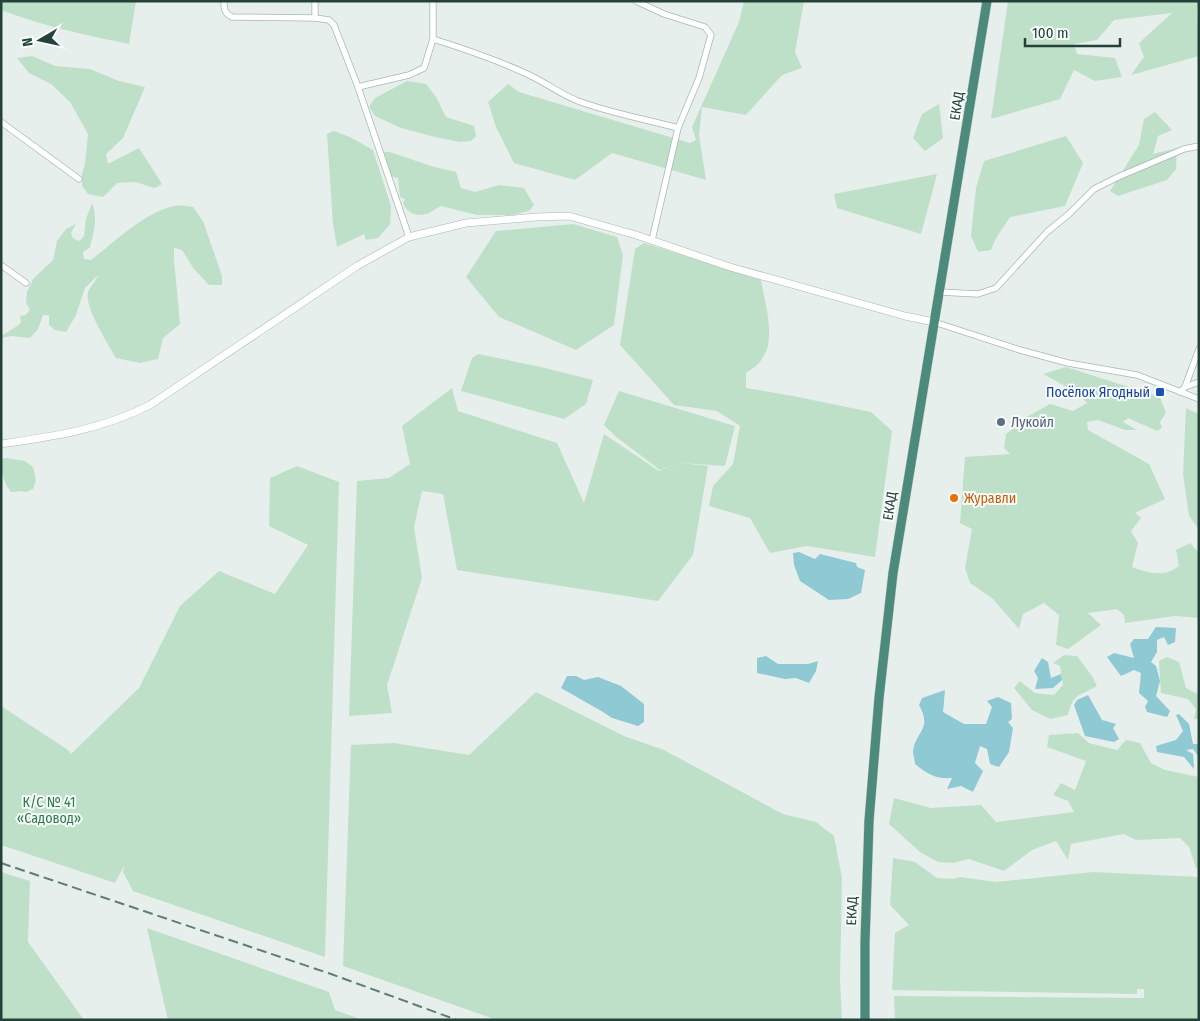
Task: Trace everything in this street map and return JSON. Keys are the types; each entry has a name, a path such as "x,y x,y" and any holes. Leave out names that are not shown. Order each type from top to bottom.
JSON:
{"highway":[{"name":"ЕКАД","path":"865,1020 864,942 869,821 879,698 893,573 987,1"}],"street":[{"path":"224,1 226,14 232,17 315,18 328,20 337,31 409,237"},
{"path":"315,1 315,18"},
{"path":"358,88 409,75 424,68 433,39 433,1"},
{"path":"636,1 664,14 705,27 711,35 699,78 678,128 652,240"},
{"path":"433,39 479,54 527,74 581,102 678,128"},
{"path":"1,122 78,179"},
{"path":"939,292 974,294 996,288 1047,232 1069,214 1094,189 1184,149 1199,146"},
{"path":"1,444 64,435 122,418 150,405 357,266 409,237 466,222 536,217 569,216 595,222 730,266 905,316 934,322 1020,350 1068,363 1137,375 1182,390 1199,399"},
{"path":"1,265 26,283"},
{"path":"967,299 974,294"},
{"path":"1182,390 1199,349"},
{"path":"1182,390 1199,382"}],"green space":[{"path":"1,1 136,1 129,44 64,30 17,16 1,10"},
{"path":"744,1 804,1 795,52 802,68 782,75 746,115 702,107 699,135 706,180 612,153 575,180 514,163 496,127 488,102 508,84 519,92 690,143 696,140 692,127 739,22"},
{"path":"1008,1 1199,1 1199,6 1197,7 1199,56 1131,75 1144,57 1139,43 1172,13 1114,20 1097,40 1074,44 1077,54 1115,58 1122,77 1095,81 1074,70 1060,99 991,119"},
{"path":"32,56 55,66 90,69 119,81 145,87 123,138 106,154 108,164 139,148 162,184 155,188 135,182 117,183 103,197 88,194 82,186 82,174 88,134 70,102 51,84 29,73 17,58"},
{"path":"407,81 426,84 436,97 446,117 474,126 476,136 471,141 460,142 401,128 375,116 369,107 375,98"},
{"path":"939,104 943,138 925,151 913,138 922,114"},
{"path":"1155,112 1172,130 1158,136 1153,154 1177,148 1176,169 1167,180 1118,196 1110,191 1139,145 1144,119"},
{"path":"334,131 350,137 373,150 391,206 390,224 378,238 366,240 364,234 337,247 333,224 327,134"},
{"path":"1066,136 1083,163 1065,206 1010,217 995,240 991,250 978,252 971,236 976,188 984,161"},
{"path":"384,152 390,152 431,166 456,172 461,188 475,192 499,185 524,188 534,205 529,211 512,215 477,215 441,206 422,215 415,214 404,206 405,199 400,197 398,178 390,176"},
{"path":"937,174 921,234 837,208 834,194"},
{"path":"92,203 95,225 90,247 83,252 84,259 91,260 140,222 161,210 173,206 193,207 203,221 222,276 222,285 209,285 194,269 182,250 174,248 180,324 163,338 158,359 140,363 116,358 93,316 88,299 88,292 98,275 85,288 76,315 66,332 55,330 49,325 49,315 43,315 38,329 30,338 12,336 1,338 21,323 20,316 26,315 30,309 26,303 27,292 33,279 53,260 57,241 66,229 76,224 71,233 73,238 79,241 84,236 86,219"},
{"path":"573,224 617,237 623,255 614,325 576,350 499,317 466,277 496,231"},
{"path":"644,243 761,280 767,309 769,340 762,360 746,373 746,388 871,412 892,431 875,557 807,546 770,553 750,518 709,506 713,486 733,464 740,426 717,411 674,405 620,345 635,249"},
{"path":"478,354 593,380 586,404 564,419 461,391 472,358"},
{"path":"1066,367 1160,397 1166,413 1160,422 1162,428 1157,431 1128,418 1123,422 1137,430 1125,430 1098,420 1087,422 1088,430 1149,464 1165,499 1135,513 1141,518 1131,531 1138,543 1132,567 1156,573 1173,570 1179,566 1176,550 1190,543 1199,553 1199,618 1175,616 1125,623 1124,615 1117,609 1088,613 1101,625 1068,649 1056,645 1059,615 1044,603 1023,614 1019,629 992,598 970,583 965,568 972,529 960,523 965,457 1010,454 1004,448 1006,434 1030,415 1050,404 1073,411 1087,403 1076,392 1043,374"},
{"path":"452,388 458,411 557,443 584,503 604,434 659,471 679,463 660,470 615,436 604,425 619,391 735,426 725,466 681,463 708,466 693,555 658,601 457,570 443,494 422,491 414,527 422,578 387,685 392,713 349,716 357,481 389,478 410,464 402,426"},
{"path":"1186,408 1199,414 1199,529 1189,516 1183,474"},
{"path":"1,459 25,461 33,467 36,480 33,489 26,492 11,492 4,480 1,468"},
{"name":"К/С № 41 «Садовод»","path":"297,466 339,482 325,957 133,891 123,872 124,866 115,883 1,845 1,706 68,750 71,754 139,688 180,606 219,571 275,594 308,545 269,526 270,478"},
{"path":"1064,655 1077,656 1097,686 1075,699 1068,715 1050,719 1032,710 1014,688 1020,681 1035,693 1054,695 1063,685 1060,666 1053,663"},
{"path":"1167,657 1179,662 1186,688 1199,695 1199,719 1194,719 1196,709 1188,699 1161,693 1159,661"},
{"path":"536,692 624,736 664,750 783,814 816,822 834,836 842,878 840,980 842,1020 497,1020 343,966 351,745 394,743 469,755"},
{"path":"1078,733 1089,743 1117,750 1126,740 1140,743 1151,763 1165,770 1199,777 1199,868 1196,868 1189,847 1180,838 1136,840 1124,834 1071,844 1068,860 1056,841 1032,850 1004,871 969,859 953,863 938,862 920,852 889,824 894,798 931,808 981,805 996,822 1074,812 1068,801 1053,795 1061,783 1075,790 1086,761 1047,747 1049,735"},
{"path":"893,858 915,862 937,878 953,879 960,877 996,882 1093,872 1199,877 1199,1020 895,1020 894,996 1144,998 1144,989 1137,989 1137,994 892,990 895,933 909,925 890,905"},
{"path":"1,872 30,881 28,942 84,1020 1,1020"},
{"path":"147,928 329,992 335,1010 363,1020 168,1020"}],"water":[{"path":"799,552 815,559 820,554 856,563 857,567 865,570 861,593 848,599 829,600 800,581 794,565 793,553"},
{"path":"1156,627 1176,628 1175,642 1168,645 1164,637 1157,640 1157,652 1151,662 1156,666 1160,681 1156,696 1170,711 1167,717 1147,712 1145,707 1148,701 1139,693 1141,673 1134,670 1121,676 1107,657 1114,653 1134,658 1130,644 1134,639 1148,639"},
{"path":"766,656 778,664 808,664 818,661 816,671 809,683 796,678 785,679 757,673 757,658"},
{"path":"1042,658 1048,662 1051,678 1061,674 1062,680 1053,688 1035,689 1038,678 1034,671"},
{"path":"567,676 576,676 584,680 598,677 621,686 644,704 644,722 638,726 612,718 561,688"},
{"path":"945,690 943,712 964,724 986,724 992,707 987,701 998,697 1011,703 1012,719 1008,722 1013,728 1009,752 999,767 990,764 987,749 980,746 975,763 983,771 973,792 961,786 947,789 952,778 932,776 915,764 914,745 924,725 923,713 919,705 922,698"},
{"path":"1088,695 1102,720 1116,724 1113,728 1119,739 1114,742 1085,736 1074,705 1077,700"},
{"path":"1179,714 1189,724 1193,744 1199,744 1199,757 1193,749 1186,750 1193,754 1194,769 1184,757 1157,752 1156,746 1176,740 1183,731 1176,715"}],"railway":[{"path":"1,863 331,974 457,1020"}],"place":[{"name":"Посёлок Ягодный","path":"1160,392"},
{"name":"Лукойл","path":"1001,422"},
{"name":"Журавли","path":"954,498"}]}
